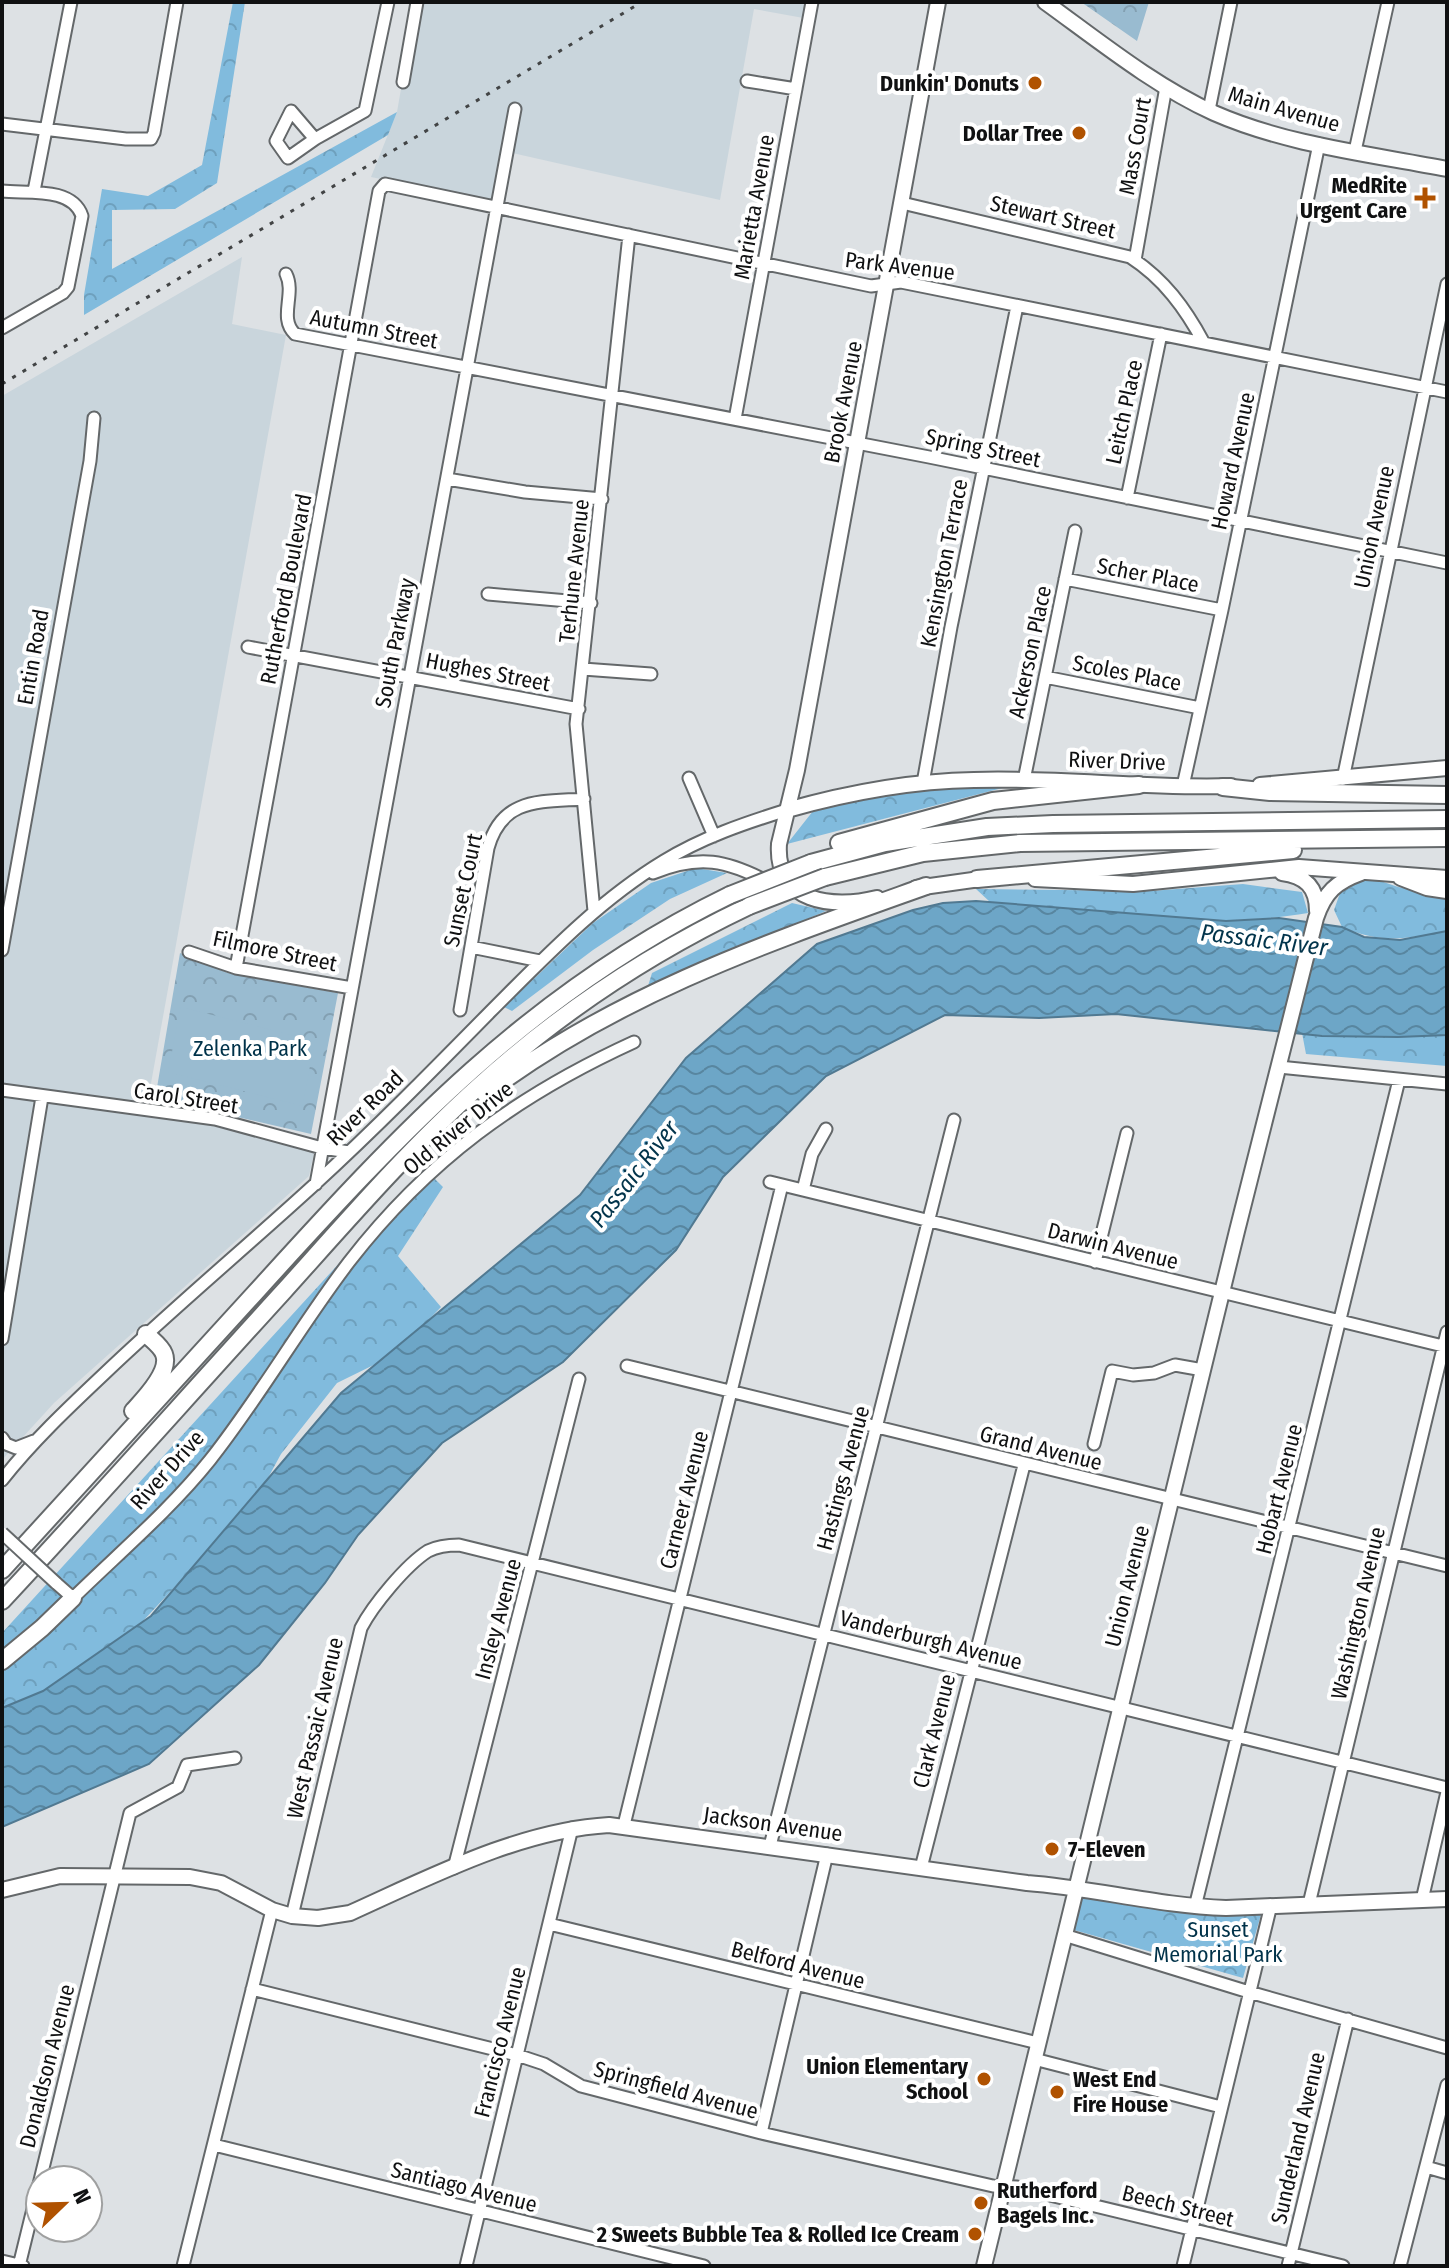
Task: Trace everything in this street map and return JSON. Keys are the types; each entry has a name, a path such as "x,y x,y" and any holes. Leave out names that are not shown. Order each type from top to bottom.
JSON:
{"highway":[{"path":"2,1570 352,1186 449,1089 508,1037 571,989 652,936 765,874 809,858 929,816 993,801 1139,785"},
{"path":"1223,787 1270,792 1447,795"},
{"path":"809,858 897,840 987,827 1447,819"},
{"path":"2,1601 406,1158 478,1087 563,1017 665,950 749,906 825,877 923,853 988,845 1065,842 1447,838"},
{"path":"977,879 1378,840"},
{"path":"1401,877 1427,887 1447,890"},
{"path":"406,1158 526,1063 594,1022 744,952 926,886"},
{"path":"38,1531 65,1492 137,1407 162,1372 163,1352 146,1334"},
{"path":"2,1661 73,1598"}],"main road":[{"name":"Brook Avenue","path":"779,844 797,770 938,2"},
{"name":"Main Avenue","path":"1045,2 1166,87 1209,110 1250,127 1447,169"},
{"name":"River Drive","path":"787,810 923,783 1024,780 1223,787 1447,768"},
{"path":"797,770 799,783 806,794 817,800 826,800"},
{"path":"826,800 797,816 783,833 779,844 780,864 791,883 809,897 843,904 926,886 977,879 1133,884 1299,867 1365,871 1401,877 1447,878"},
{"path":"1316,918 1332,886 1365,871"},
{"path":"1242,872 1288,874 1305,879 1315,892 1316,918"},
{"name":"Union Avenue","path":"984,2266 1316,918"},
{"name":"Jackson Avenue","path":"2,1890 60,1876 206,1879 236,1889 272,1910 292,1916 318,1918 350,1913 454,1868 543,1836 572,1828 624,1825 1027,1883 1075,1887 1195,1907 1447,1899"}],"street":[{"path":"34,191 71,2"},
{"path":"2,124 126,139 151,139 177,2"},
{"path":"315,139 365,111 388,2"},
{"path":"403,82 417,2"},
{"name":"Marietta Avenue","path":"735,419 812,2"},
{"path":"1209,110 1231,2"},
{"path":"1355,151 1388,2"},
{"path":"747,81 796,89"},
{"name":"Mass Court","path":"1135,260 1166,87"},
{"name":"South Parkway","path":"316,1184 515,109"},
{"name":"Howard Avenue","path":"1183,786 1319,144"},
{"name":"Park Avenue","path":"374,217 379,191 382,185 389,183 871,286 901,282 1447,392"},
{"path":"2,191 34,191 67,199 79,208 82,216 71,282 63,293 2,328"},
{"name":"Stewart Street","path":"902,203 1122,253 1135,260 1174,294 1204,343"},
{"name":"Rutherford Boulevard","path":"236,968 374,217"},
{"name":"Terhune Avenue","path":"594,911 576,724 629,235"},
{"name":"Autumn Street","path":"286,274 291,286 286,318 295,334 510,375"},
{"name":"Union Avenue","path":"1343,779 1447,284"},
{"name":"Kensington Terrace","path":"923,783 951,627 1017,306"},
{"name":"Leitch Place","path":"1127,498 1161,334"},
{"name":"Spring Street","path":"510,375 1447,563"},
{"name":"Entin Road","path":"2,950 90,461 94,418"},
{"path":"447,479 525,492 602,499"},
{"name":"Ackerson Place","path":"1024,780 1075,531"},
{"name":"Scher Place","path":"1065,579 1222,610"},
{"path":"488,594 591,603"},
{"name":"Hughes Street","path":"248,647 579,709"},
{"path":"583,669 651,674"},
{"name":"Scoles Place","path":"1045,677 1200,708"},
{"path":"689,778 714,836"},
{"name":"Sunset Court","path":"460,1010 491,836 509,812 527,805 584,799"},
{"name":"River Road","path":"2,1480 38,1439 146,1334 316,1184 594,911 666,859 714,836 787,810"},
{"path":"628,886 680,863 719,862 744,870 807,901 843,904"},
{"path":"471,947 540,961"},
{"name":"Filmore Street","path":"189,952 236,968 352,988"},
{"name":"Old River Drive","path":"335,1281 398,1205 455,1151 531,1095 571,1071 634,1042"},
{"path":"1279,1067 1447,1084"},
{"name":"Hobart Avenue","path":"1195,1907 1399,1080"},
{"path":"2,1090 42,1097 2,1339"},
{"name":"Carol Street","path":"42,1097 215,1119 322,1148 349,1152"},
{"name":"Hastings Avenue","path":"770,1846 954,1120"},
{"path":"803,1190 812,1154 826,1129"},
{"path":"1095,1262 1127,1133"},
{"name":"Darwin Avenue","path":"776,1184 1445,1346"},
{"name":"Carneer Avenue","path":"624,1825 731,1392 776,1184"},
{"name":"River Drive","path":"73,1598 210,1460 335,1281"},
{"name":"Washington Avenue","path":"1309,1904 1447,1332"},
{"path":"1094,1444 1112,1371 1144,1374 1175,1365 1203,1370"},
{"name":"Grand Avenue","path":"627,1366 1447,1566"},
{"name":"Insley Avenue","path":"454,1868 579,1379"},
{"path":"2,1438 6,1444 16,1448 38,1439"},
{"name":"Clark Avenue","path":"921,1868 1024,1465"},
{"path":"2,1533 73,1598"},
{"name":"Vanderburgh Avenue","path":"411,1567 428,1551 459,1545 1237,1735 1447,1790"},
{"name":"West Passaic Avenue","path":"292,1916 355,1642 369,1612 411,1567"},
{"name":"Donaldson Avenue","path":"20,2266 130,1813 178,1787 187,1765 235,1758"},
{"path":"1422,1900 1447,1790"},
{"name":"Francisco Avenue","path":"466,2266 572,1828"},
{"path":"761,2133 827,1854"},
{"path":"1183,2266 1271,1905"},
{"path":"183,2266 272,1910"},
{"name":"Belford Avenue","path":"549,1924 1038,2043"},
{"path":"1064,1935 1447,2048"},
{"name":"Springfield Avenue","path":"252,1989 517,2055 544,2064 581,2086 761,2133 1004,2187"},
{"name":"Sunderland Avenue","path":"1288,2266 1348,2019"},
{"path":"1034,2059 1221,2107"},
{"path":"1400,2266 1447,2085"},
{"name":"Santiago Avenue","path":"214,2145 704,2266"},
{"path":"1426,2167 1447,2173"},
{"name":"Beech Street","path":"1004,2187 1017,2187 1343,2266"},
{"path":"2,2261 20,2266"}],"shaded area":[{"path":"416,2 812,2 809,19 754,9 720,200 508,152 498,203 371,177 397,112"},
{"path":"242,257 232,324 286,335 146,1111 315,1149 309,1176 54,1403 2,1460 2,396"}],"green space":[{"path":"233,2 245,2 217,183 175,209 112,210 112,269 397,112 388,135 84,315 84,295 102,189 148,196 202,165"},
{"path":"1081,2 1149,2 1137,41"},
{"path":"986,784 1010,786 787,844 813,811 869,796"},
{"path":"696,868 727,873 670,899 593,950 512,1011 504,1007 593,923 651,883"},
{"path":"1369,877 1398,887 1447,896 1447,931 1382,938 1342,927 1334,910 1340,893"},
{"path":"1243,884 1302,892 1308,913 1229,920 1149,918 990,902 976,889 1151,891"},
{"path":"792,903 826,911 648,986 652,973"},
{"name":"Zelenka Park","path":"180,953 228,973 338,993 311,1134 229,1115 154,1105"},
{"path":"181,1007 315,1041 302,1106 168,1072"},
{"path":"1302,1033 1398,1037 1447,1035 1447,1066 1306,1054"},
{"path":"428,1172 443,1187 398,1256 441,1307 396,1354 337,1383 281,1454 256,1500 143,1621 81,1680 2,1709 2,1633 343,1259"},
{"name":"Sunset Memorial Park","path":"1081,1898 1183,1912 1262,1911 1243,1978 1074,1930"}],"water":[{"name":"Passaic River","path":"976,901 1226,921 1279,918 1342,927 1364,937 1400,940 1447,931 1447,1035 1322,1036 1116,1014 1039,1018 945,1015 826,1076 723,1177 676,1250 563,1362 442,1443 358,1535 325,1583 259,1665 149,1764 2,1827 2,1708 43,1691 151,1616 341,1393 580,1195 686,1058 817,944 913,910 943,903"}],"railway":[{"path":"2,384 642,2"}],"place":[{"name":"Dunkin' Donuts","path":"1035,83"},
{"name":"Dollar Tree","path":"1079,133"},
{"name":"MedRite Urgent Care","path":"1425,198"},
{"name":"7-Eleven","path":"1052,1849"},
{"name":"Union Elementary School","path":"984,2079"},
{"name":"West End Fire House","path":"1057,2092"},
{"name":"Rutherford Bagels Inc.","path":"981,2203"},
{"name":"2 Sweets Bubble Tea & Rolled Ice Cream","path":"975,2234"}]}
